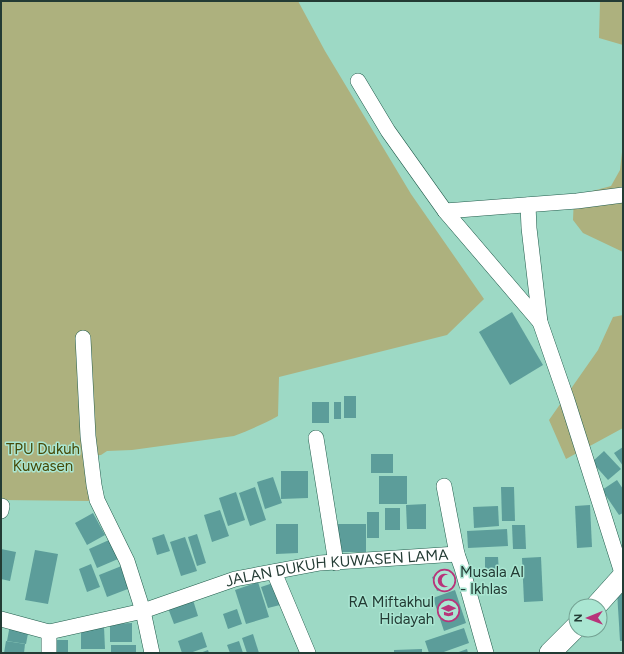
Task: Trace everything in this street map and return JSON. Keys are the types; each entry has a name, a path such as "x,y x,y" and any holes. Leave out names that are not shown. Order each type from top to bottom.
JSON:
{"main road":[{"path":"603,598 623,576"},
{"path":"550,653 568,635"}],"street":[{"path":"358,81 388,131 445,211 540,322"},
{"path":"445,211 623,195"},
{"path":"528,204 529,228 540,322 570,408 623,576"},
{"path":"83,338 88,436 97,500 127,561 143,611 152,653"},
{"path":"316,438 336,563"},
{"path":"444,486 457,554"},
{"name":"JALAN DUKUH KUWASEN LAMA","path":"1,619 50,632 143,611 235,579 320,563 457,554 466,580 486,653"},
{"path":"274,572 308,653"},
{"path":"49,653 50,632"}],"green space":[{"name":"TPU Dukuh Kuwasen","path":"1,1 298,1 325,51 411,194 484,299 447,335 279,377 278,416 234,436 132,450 107,451 101,455 86,456 90,501 1,500"},
{"path":"600,1 623,1 623,45 599,38"},
{"path":"623,143 623,252 583,233 573,220 574,196 611,186 620,170"},
{"path":"623,315 623,428 566,459 549,420 598,350 613,317"}],"building":[{"path":"512,312 543,365 510,385 479,332"},
{"path":"344,396 356,396 356,418 344,418"},
{"path":"312,402 329,402 329,423 312,423"},
{"path":"334,402 341,402 341,419 334,419"},
{"path":"623,447 623,466 614,453"},
{"path":"604,451 621,469 608,480 592,462"},
{"path":"371,454 393,454 393,473 371,473"},
{"path":"281,471 308,471 308,498 281,499"},
{"path":"379,476 407,476 407,504 379,504"},
{"path":"273,477 282,503 265,509 257,482"},
{"path":"617,480 623,489 623,513 619,515 602,490"},
{"path":"255,487 266,520 250,526 239,493"},
{"path":"501,487 514,487 515,521 502,521"},
{"path":"236,492 245,520 228,526 219,498"},
{"path":"426,504 426,529 407,529 406,505"},
{"path":"590,505 592,547 577,548 575,506"},
{"path":"498,506 499,526 474,528 473,507"},
{"path":"385,508 400,508 400,530 385,530"},
{"path":"220,510 229,536 212,542 204,515"},
{"path":"367,512 379,512 379,538 367,538"},
{"path":"93,513 105,535 87,545 75,523"},
{"path":"276,524 298,524 298,553 276,554"},
{"path":"335,524 366,524 366,552 335,552"},
{"path":"512,525 525,525 526,549 513,549"},
{"path":"507,529 508,546 468,548 467,531"},
{"path":"164,534 170,551 157,555 152,538"},
{"path":"197,534 206,563 197,566 188,537"},
{"path":"185,537 197,571 181,576 170,542"},
{"path":"109,540 118,559 97,568 89,549"},
{"path":"1,549 16,552 10,581 1,579"},
{"path":"35,550 58,554 48,604 25,600"},
{"path":"485,557 498,557 499,573 485,574"},
{"path":"541,557 543,601 524,602 522,558"},
{"path":"91,564 100,587 87,592 79,569"},
{"path":"124,565 133,587 107,597 99,575"},
{"name":"Musala Al - Ikhlas","path":"450,571 455,585 437,591 432,577"},
{"path":"258,582 269,617 246,624 235,590"},
{"path":"273,583 280,605 268,608 261,587"},
{"name":"RA Miftakhul Hidayah","path":"455,590 466,623 444,631 433,598"},
{"path":"617,591 623,591 623,641 620,641"},
{"path":"193,600 198,616 174,624 168,608"},
{"path":"237,609 242,624 228,629 223,614"},
{"path":"132,623 132,642 110,642 110,624"},
{"path":"10,625 29,628 26,644 7,641"},
{"path":"104,627 105,649 81,649 81,628"},
{"path":"464,628 469,643 441,653 429,653 425,641"},
{"path":"202,632 207,647 190,653 182,653 178,641"},
{"path":"253,634 259,653 247,653 242,638"},
{"path":"53,640 68,640 68,653 53,653"},
{"path":"6,641 25,644 24,653 4,653"},
{"path":"239,641 243,653 230,653 227,645"},
{"path":"111,645 136,645 136,653 111,653"},
{"path":"422,649 422,653 394,653 394,650"},
{"path":"467,649 468,653 456,653"},
{"path":"208,650 209,653 200,653"}],"place":[{"name":"Musala Al - Ikhlas","path":"444,581"},
{"name":"RA Miftakhul Hidayah","path":"449,611"}]}
